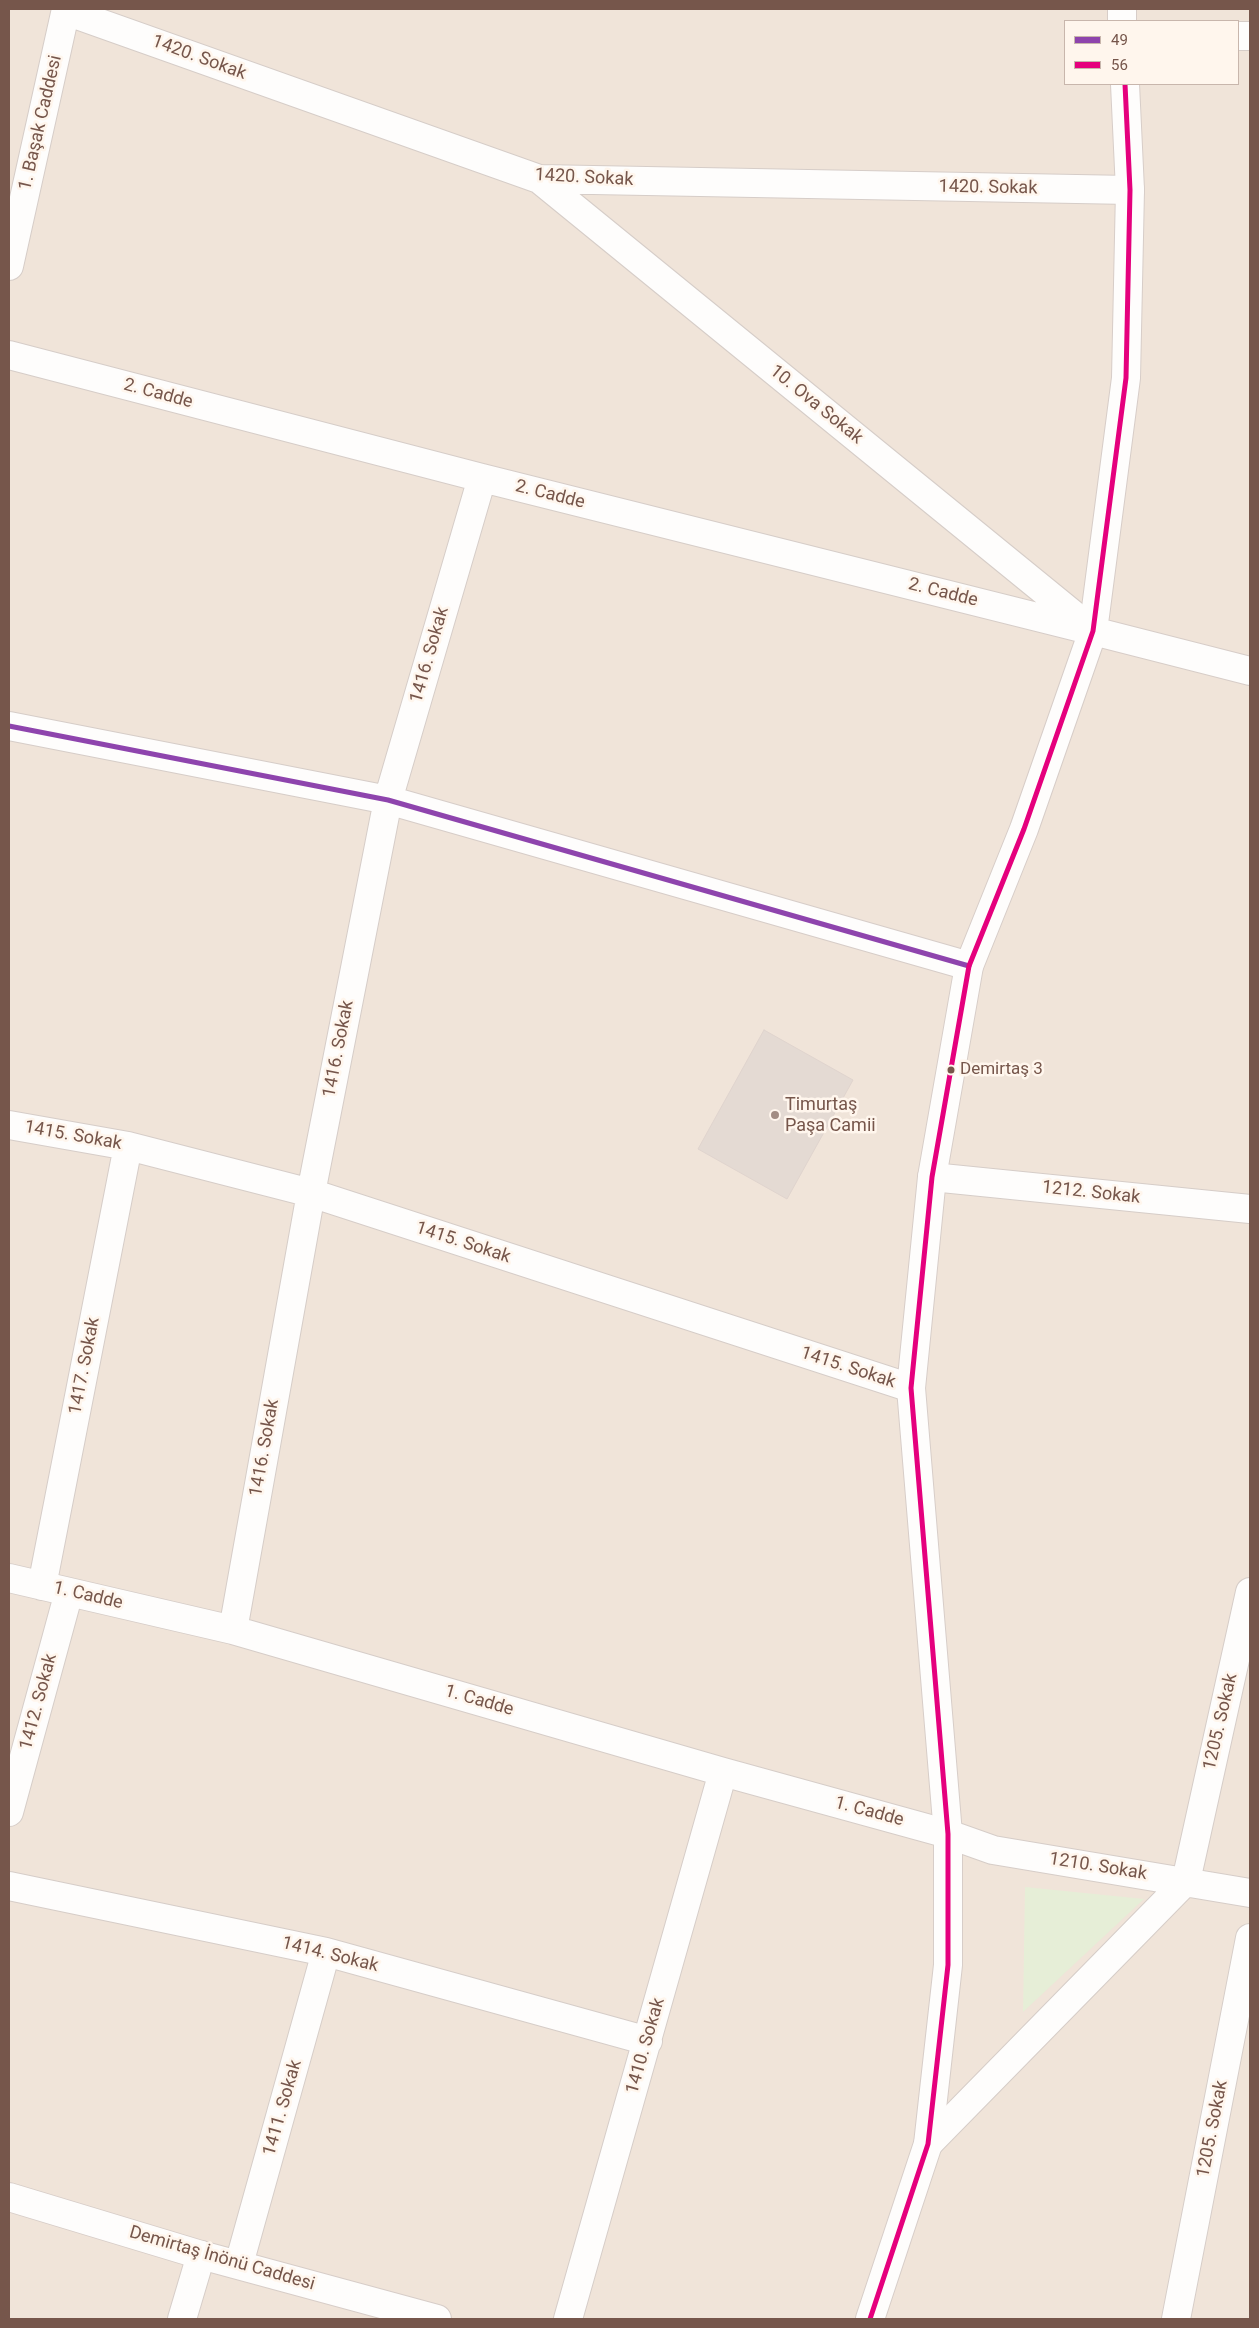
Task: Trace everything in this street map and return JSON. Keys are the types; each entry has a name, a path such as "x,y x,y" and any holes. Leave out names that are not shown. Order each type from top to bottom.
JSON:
{"street":[{"name":"1420. Sokak","path":"66,10 539,179 1130,190"},
{"name":"1. Başak Caddesi","path":"9,266 66,10"},
{"path":"870,2319 928,2144 948,1965 948,1834 911,1388 932,1177 969,966 1024,829 1094,630 1126,378 1130,190 1125,85"},
{"name":"10. Ova Sokak","path":"539,179 1094,630"},
{"name":"2. Cadde","path":"9,355 482,478 1094,630 1250,671"},
{"name":"1416. Sokak","path":"233,1630 310,1193 388,800 482,478"},
{"path":"9,726 388,800 969,966"},
{"name":"1415. Sokak","path":"9,1125 128,1146 310,1193 911,1388"},
{"name":"1417. Sokak","path":"42,1586 128,1146"},
{"name":"1212. Sokak","path":"932,1177 1250,1209"},
{"name":"1. Cadde","path":"9,1578 233,1630 723,1772 948,1834"},
{"name":"1412. Sokak","path":"9,1812 69,1592"},
{"name":"1205. Sokak","path":"1186,1881 1250,1592"},
{"name":"1410. Sokak","path":"568,2319 723,1772"},
{"name":"1210. Sokak","path":"948,1834 993,1850 1250,1893"},
{"path":"928,2144 1186,1881"},
{"name":"1414. Sokak","path":"9,1886 326,1952 648,2041"},
{"name":"1205. Sokak","path":"1176,2319 1250,1938"},
{"name":"1411. Sokak","path":"239,2264 326,1952"},
{"name":"Demirtaş İnönü Caddesi","path":"9,2197 201,2255 436,2319"},
{"path":"182,2319 201,2255"}],"shaded area":[{"path":"9,9 1250,9 1250,2319 9,2319"}],"green space":[{"path":"1025,1887 1144,1899 1023,2012"}],"building":[{"name":"Timurtaş Paşa Camii","path":"764,1030 853,1080 787,1199 698,1149"}],"transit line":[{"name":"56","path":"870,2319 928,2144 948,1965 948,1834 911,1388 932,1177 969,966 1024,829 1093,631 1126,378 1130,190 1125,85"},
{"name":"49","path":"9,726 388,800 969,966"}],"place":[{"name":"Demirtaş 3","path":"951,1070"},
{"name":"Timurtaş Paşa Camii","path":"775,1115"}]}
